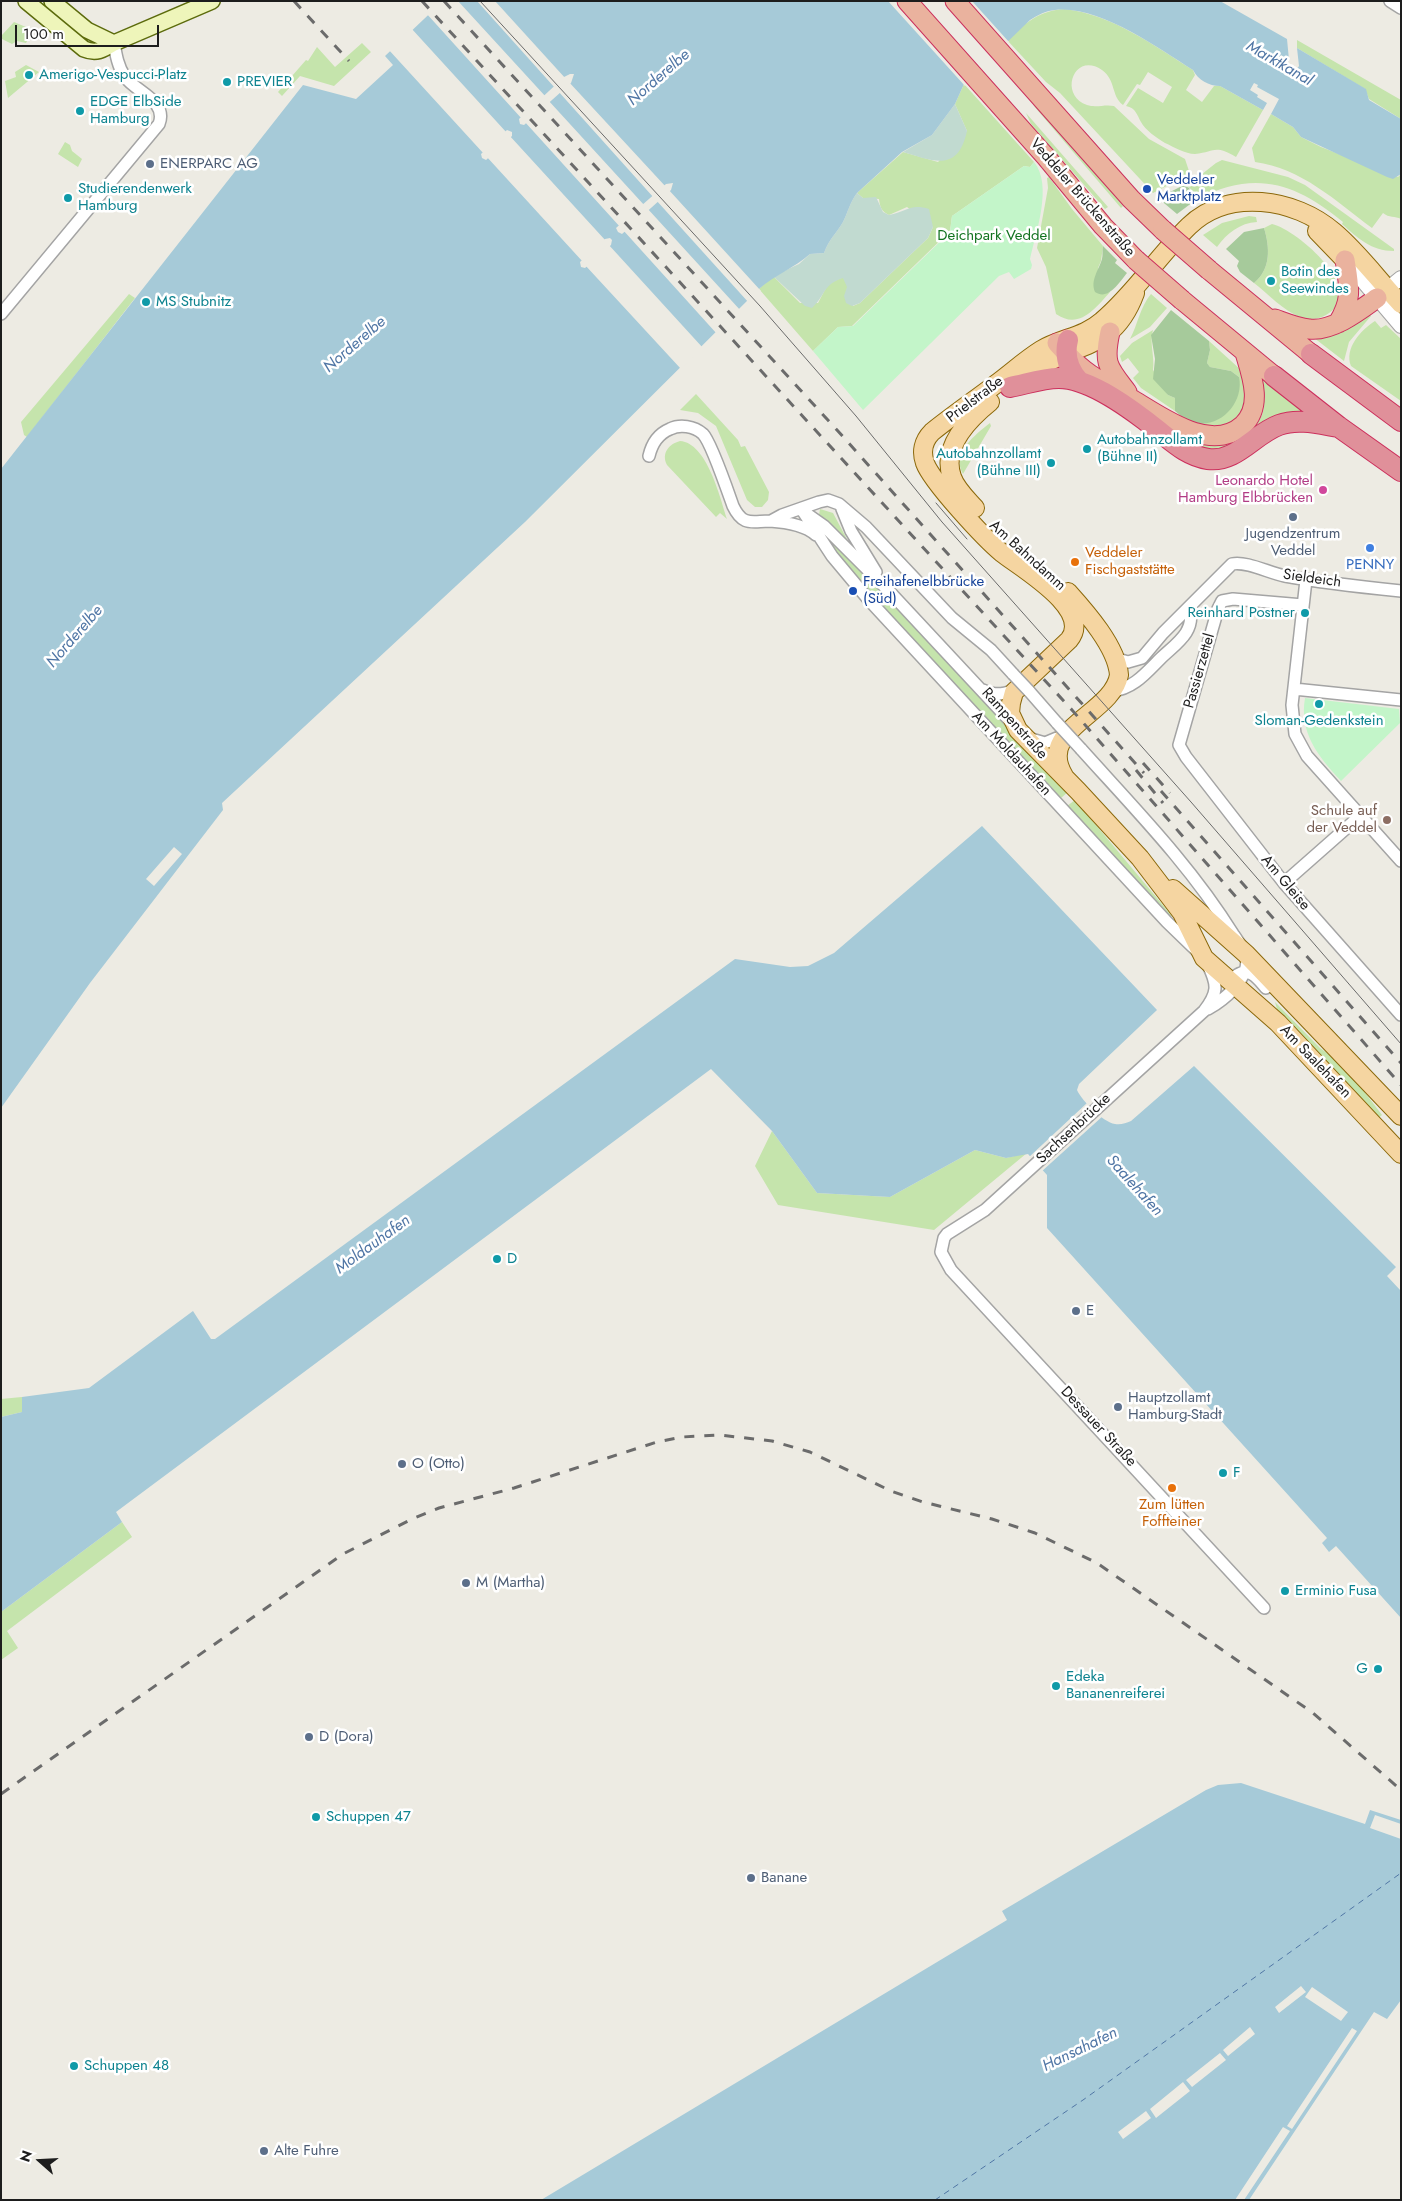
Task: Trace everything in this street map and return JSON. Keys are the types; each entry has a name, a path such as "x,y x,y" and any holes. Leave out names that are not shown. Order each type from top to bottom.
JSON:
{"highway":[{"name":"Veddeler Brückenstraße","path":"908,1 993,96 1103,226 1136,260 1274,376"},
{"path":"954,1 1131,198 1163,230 1311,354 1401,421"},
{"path":"1338,323 1347,308 1350,297 1344,260"},
{"path":"1262,314 1309,329 1324,329 1338,323 1382,294"},
{"path":"1110,332 1106,350 1107,363 1132,399"},
{"path":"1064,346 1072,373 1079,381"},
{"path":"1064,346 1085,371 1172,422 1193,431 1213,436 1229,434 1247,421 1254,401 1253,379 1245,353"},
{"path":"1274,376 1339,427 1401,471"},
{"path":"1010,387 1050,378 1065,378 1079,381 1121,404 1185,450 1208,459 1229,456 1267,431 1280,425 1302,422 1339,427"}],"main road":[{"path":"26,1 84,49 101,51 114,43 212,1"},
{"path":"52,1 87,30 114,43"},
{"path":"1064,346 1103,321 1190,225 1208,212 1230,203 1269,202 1295,210 1317,220 1334,231 1382,294 1401,304"},
{"path":"1295,210 1344,260"},
{"path":"1064,346 1095,343 1110,332 1123,320 1139,283"},
{"name":"Prielstraße","path":"952,476 950,457 958,437 980,411 1064,346"},
{"name":"Prielstraße","path":"931,475 925,464 923,449 929,436 1040,350 1064,346"},
{"name":"Am Bahndamm","path":"931,475 995,547 1044,583 1073,617 1076,625 1073,636"},
{"name":"Am Bahndamm","path":"952,476 961,492 1002,537 1051,574 1093,622 1112,654 1119,675 1112,691"},
{"path":"1018,730 1012,719 1010,708 1012,697 1020,684 1073,636 1095,640 1112,654"},
{"path":"1066,779 1058,760 1061,729 1112,691"},
{"name":"Rampenstraße","path":"1018,730 1140,858 1246,954"},
{"name":"Rampenstraße","path":"1140,858 1182,913 1204,958"},
{"name":"Am Saalehafen","path":"1246,954 1366,1077 1401,1116"},
{"name":"Am Moldauhafen","path":"1204,958 1236,979"},
{"name":"Am Saalehafen","path":"1236,979 1401,1154"}],"street":[{"path":"1390,1 1401,8"},
{"path":"1,314 159,124 162,115 159,107 126,77 117,61 114,43"},
{"path":"1344,260 1382,294 1401,326"},
{"path":"1382,294 1401,278"},
{"path":"649,456 656,439 664,432 676,427 696,429 706,438 734,506 740,516 753,523 771,521 796,525 813,532 819,538"},
{"path":"771,521 782,515 828,500 838,504 880,541 952,618 991,650 1160,836 1194,878 1246,954 1246,964 1236,979 1213,997"},
{"name":"Rampenstraße","path":"838,504 857,541 888,590"},
{"name":"Rampenstraße","path":"802,510 824,526 888,590 982,689 1018,730"},
{"name":"Am Moldauhafen","path":"802,510 819,538 844,571 875,606 1167,922 1204,958"},
{"name":"Sieldeich","path":"1189,608 1227,568 1232,564 1240,563 1267,572 1306,580 1401,591"},
{"path":"1306,580 1292,705 1295,734 1307,756 1401,861"},
{"name":"Sieldeich","path":"1226,599 1303,605"},
{"name":"Passierzettel","path":"1179,745 1218,609 1226,599"},
{"path":"1112,654 1128,662 1142,658 1189,608"},
{"path":"1112,691 1129,687 1174,648 1189,624 1189,608"},
{"path":"982,689 997,695 1007,693 1020,684"},
{"path":"1294,689 1401,700"},
{"path":"1018,730 1032,740 1045,743 1061,729"},
{"name":"Am Gleise","path":"1179,745 1284,883 1401,1014"},
{"path":"1284,883 1360,816"},
{"path":"1204,958 1215,981 1216,987 1213,997"},
{"name":"Am Saalehafen","path":"1236,979 1254,975 1322,1043 1360,1075 1366,1077"},
{"name":"Sachsenbrücke","path":"942,1242 947,1234 985,1210 1204,1011 1229,994 1236,979"},
{"name":"Sachsenbrücke","path":"1204,1011 1213,997"},
{"name":"Dessauer Straße","path":"942,1242 942,1257 951,1270 994,1314 1264,1608"}],"green space":[{"path":"1065,9 1083,12 1116,24 1148,41 1193,70 1195,75 1186,90 1202,102 1214,86 1220,86 1263,110 1236,157 1219,150 1195,154 1187,153 1165,143 1148,131 1134,110 1126,106 1138,88 1163,103 1172,87 1148,72 1140,85 1137,84 1123,105 1117,97 1110,78 1102,70 1092,66 1084,66 1077,70 1073,77 1072,85 1073,93 1078,100 1090,106 1114,106 1149,139 1185,159 1190,174 1153,193 1060,93 1046,82 1007,40 1033,18 1048,12"},
{"path":"14,22 33,30 26,43 17,41 12,44 2,39 2,35"},
{"path":"1297,40 1401,100 1401,119 1369,99 1365,89 1297,48"},
{"path":"362,43 371,52 334,86 300,76 282,96 278,92 306,60 308,61 317,47 335,67"},
{"path":"26,65 39,72 8,98 5,81 16,77 15,72"},
{"path":"964,84 1034,162 1030,167 1024,166 952,216 950,231 852,326 838,327 813,351 759,289 773,276 800,303 818,303 828,284 843,277 853,306 860,303 928,238 933,227 907,207 889,215 881,208 879,199 863,198 857,193 903,152 938,162 967,131 955,104"},
{"path":"955,104 967,131 963,144 957,153 943,161 903,152 932,135"},
{"path":"1033,105 1069,138 1123,206 1121,208"},
{"path":"1026,113 1108,207 1105,209 1031,124"},
{"path":"1271,114 1293,127 1301,137 1321,147 1398,177 1401,174 1401,219 1383,213 1372,228 1303,178 1272,165 1255,162 1252,148"},
{"path":"65,142 82,159 78,167 58,154"},
{"path":"1222,160 1288,177 1305,185 1394,249 1394,251 1378,249 1365,243 1325,208 1291,189 1256,183 1237,185 1218,190 1197,199 1190,188 1184,185"},
{"name":"Deichpark Veddel","path":"1034,162 1040,172 1043,196 1039,223 1030,259 1031,269 1014,279 1009,272 999,276 863,410 813,351 838,327 853,326 950,232 952,216 1024,166 1030,167"},
{"path":"1049,177 1072,209 1103,246 1098,268 1102,294 1110,292 1092,311 1079,319 1072,320 1056,314 1046,267 1037,248 1048,188 1047,178"},
{"path":"1184,185 1189,188 1197,199 1177,214 1158,198"},
{"path":"857,193 863,198 876,197 883,212 889,215 912,207 929,209 933,227 928,238 860,303 852,306 846,303 844,296 847,287 843,278 831,284 812,308 805,306 773,276 799,264 810,254 824,253 830,240 843,222"},
{"path":"1249,216 1256,217 1257,222 1245,224 1234,230 1217,247 1203,235 1222,223"},
{"path":"1272,224 1284,229 1312,249 1335,278 1339,292 1337,305 1326,315 1313,319 1300,317 1282,307 1254,283 1264,271 1268,258 1264,228"},
{"path":"1264,228 1268,258 1264,271 1254,283 1240,272 1237,266 1239,261 1226,249 1244,232"},
{"path":"1103,246 1117,260 1115,263 1127,273 1113,290 1109,293 1100,294 1095,292 1094,283 1102,259"},
{"path":"129,294 135,298 27,437 24,435 21,422"},
{"path":"1151,294 1167,308 1150,327 1130,339 1144,304"},
{"path":"1171,310 1209,341 1210,350 1207,363 1210,367 1231,371 1239,377 1240,387 1233,407 1217,420 1208,423 1198,423 1186,419 1175,411 1175,398 1168,395 1153,379 1155,359 1151,335"},
{"path":"1366,310 1371,316 1349,342 1344,361 1309,334"},
{"path":"1375,321 1381,328 1386,325 1401,339 1401,401 1351,366 1349,359 1355,340 1364,329"},
{"path":"1153,330 1153,370 1168,395 1175,398 1175,411 1141,388 1133,378 1139,372 1128,358 1122,362 1120,356 1132,343"},
{"path":"1209,341 1241,370 1249,399 1237,422 1216,431 1196,423 1218,419 1239,377 1231,371 1210,367 1207,363 1210,350"},
{"path":"1260,377 1310,416 1252,440 1219,448 1205,449 1194,446 1185,441 1173,429 1199,438 1225,443 1241,439 1253,429 1262,416 1264,402"},
{"path":"696,394 738,440 741,447 745,446 769,492 768,500 762,507 755,507 747,500 716,426 698,413 680,410"},
{"path":"990,423 991,426 963,474 960,466 962,452 966,445"},
{"path":"680,441 689,444 698,451 705,461 716,485 727,519 720,513 716,517 667,465 665,457 667,450 672,444"},
{"path":"820,509 833,513 849,543 819,515"},
{"path":"821,530 973,686 1068,792 1061,798 876,599 833,548"},
{"path":"1305,698 1399,709 1400,723 1341,781 1312,743 1305,722"},
{"path":"1075,800 1172,916 1170,917 1067,806"},
{"path":"1275,1002 1320,1048 1334,1058 1357,1082 1382,1115 1376,1120 1278,1013"},
{"path":"772,1131 817,1193 890,1197 975,1150 1006,1158 1027,1153 934,1230 778,1205 755,1166"},
{"path":"22,1397 22,1412 1,1417 1,1399"},
{"path":"122,1522 132,1537 7,1631 18,1648 1,1660 1,1612"}],"water":[{"name":"Norderelbe","path":"443,1 1220,1 1287,39 1289,60 1281,55 1279,58 1271,54 1268,60 1294,73 1299,66 1297,48 1366,89 1369,100 1401,119 1401,174 1393,179 1387,177 1301,137 1293,127 1271,114 1279,99 1257,87 1258,85 1254,83 1250,90 1267,103 1263,110 1220,86 1204,82 1193,70 1162,50 1108,21 1072,10 1048,11 1030,20 964,84 955,104 932,135 902,152 857,193 843,222 830,240 824,253 810,254 759,289 525,522 222,803 223,810 90,983 1,1108 1,469 303,85 356,99 393,65 385,56","holes":["574,74 571,83 524,125 520,124 519,119 564,77","507,130 512,132 512,136 486,160 482,158 481,154","673,183 671,190 622,234 618,232 616,228 666,184","610,238 612,240 611,245 585,268 581,267 580,262 605,239"]},
{"path":"982,826 1157,1010 1079,1084 1077,1090 1088,1105 1110,1122 1121,1124 1131,1121 1194,1066 1396,1267 1387,1276 1401,1291 1401,1618 1336,1546 1329,1552 1322,1543 1327,1538 1047,1228 1047,1175 1028,1154 1006,1158 975,1150 890,1197 817,1193 772,1131 711,1069 116,1512 122,1522 1,1612 1,1417 22,1412 22,1397 89,1388 193,1311 211,1339 215,1339 735,959 790,967 808,966 834,953"},
{"name":"Hansahafen","path":"1241,1783 1365,1824 1370,1810 1401,1820 1401,2000 1387,2019 1374,2012 1249,2200 541,2200 1007,1920 1002,1911 1206,1790 1218,1785"}],"pier":[{"path":"439,1 458,1 546,97 522,119 426,13"},
{"path":"477,1 495,1 566,79 555,88"},
{"path":"888,1 972,1 1009,42 965,86"},
{"path":"411,28 507,133 484,154 388,49"},
{"path":"568,81 666,187 654,198 558,91"},
{"path":"548,100 645,206 621,228 524,121"},
{"path":"509,135 606,241 583,262 486,156"},
{"path":"668,189 761,291 749,303 656,200"},
{"path":"647,208 741,311 717,334 623,230"},
{"path":"608,244 703,348 681,369 585,265"},
{"path":"174,847 182,854 154,886 146,879"},
{"path":"1087,1103 1104,1115 1041,1172 1028,1158"},
{"path":"1375,1815 1401,1824 1401,1839 1370,1828"},
{"path":"1301,1986 1306,1992 1279,2013 1275,2007"},
{"path":"1312,1987 1348,2012 1341,2021 1305,1997"},
{"path":"1250,2027 1255,2034 1228,2056 1223,2050"},
{"path":"1352,2028 1357,2031 1292,2129 1287,2126"},
{"path":"1220,2053 1226,2060 1192,2087 1186,2080"},
{"path":"1183,2082 1190,2091 1156,2118 1150,2109"},
{"path":"1146,2111 1151,2118 1123,2139 1118,2132"},
{"path":"1283,2127 1290,2131 1244,2200 1235,2200"}],"ferry route":[{"path":"935,2200 1083,2100 1401,1873"}],"tram line":[{"path":"480,1 760,306 856,416 942,522 1191,802 1401,1044"},
{"path":"936,503 967,539"}],"railway":[{"path":"294,1 349,61"},
{"path":"422,1 1072,710 1401,1085"},
{"path":"444,1 837,430 1144,773"},
{"path":"1143,763 1170,793"},
{"path":"1136,770 1163,803"},
{"path":"1161,791 1401,1063"},
{"path":"1,1794 343,1554 412,1519 439,1508 514,1488 657,1442 682,1437 719,1435 772,1441 810,1452 891,1491 923,1502 992,1519 1035,1533 1097,1563 1313,1713 1401,1790"}],"place":[{"name":"Amerigo-Vespucci-Platz","path":"29,75"},
{"name":"PREVIER","path":"227,82"},
{"name":"EDGE ElbSide Hamburg","path":"80,111"},
{"name":"ENERPARC AG","path":"150,164"},
{"name":"Veddeler Marktplatz","path":"1147,189"},
{"name":"Studierendenwerk Hamburg","path":"68,198"},
{"name":"Botin des Seewindes","path":"1271,281"},
{"name":"MS Stubnitz","path":"146,302"},
{"name":"Autobahnzollamt (Bühne II)","path":"1087,449"},
{"name":"Autobahnzollamt (Bühne III)","path":"1051,463"},
{"name":"Leonardo Hotel Hamburg Elbbrücken","path":"1323,490"},
{"name":"Jugendzentrum Veddel","path":"1293,517"},
{"name":"PENNY","path":"1370,548"},
{"name":"Veddeler Fischgaststätte","path":"1075,562"},
{"name":"Freihafenelbbrücke (Süd)","path":"853,591"},
{"name":"Reinhard Postner","path":"1305,613"},
{"name":"Sloman-Gedenkstein","path":"1319,704"},
{"name":"Schule auf der Veddel","path":"1387,820"},
{"name":"D","path":"497,1259"},
{"name":"E","path":"1076,1311"},
{"name":"Hauptzollamt Hamburg-Stadt","path":"1118,1407"},
{"name":"O (Otto)","path":"402,1464"},
{"name":"F","path":"1223,1473"},
{"name":"Zum lütten Foffteiner","path":"1172,1488"},
{"name":"M (Martha)","path":"466,1583"},
{"name":"Erminio Fusa","path":"1285,1591"},
{"name":"G","path":"1378,1669"},
{"name":"Edeka Bananenreiferei","path":"1056,1686"},
{"name":"D (Dora)","path":"309,1737"},
{"name":"Schuppen 47","path":"316,1817"},
{"name":"Banane","path":"751,1878"},
{"name":"Schuppen 48","path":"74,2066"},
{"name":"Alte Fuhre","path":"264,2151"}],"water label":[{"name":"Marktkanal","path":"1279,64"},
{"name":"Saalehafen","path":"1134,1186"},
{"name":"Moldauhafen","path":"373,1245"}]}
